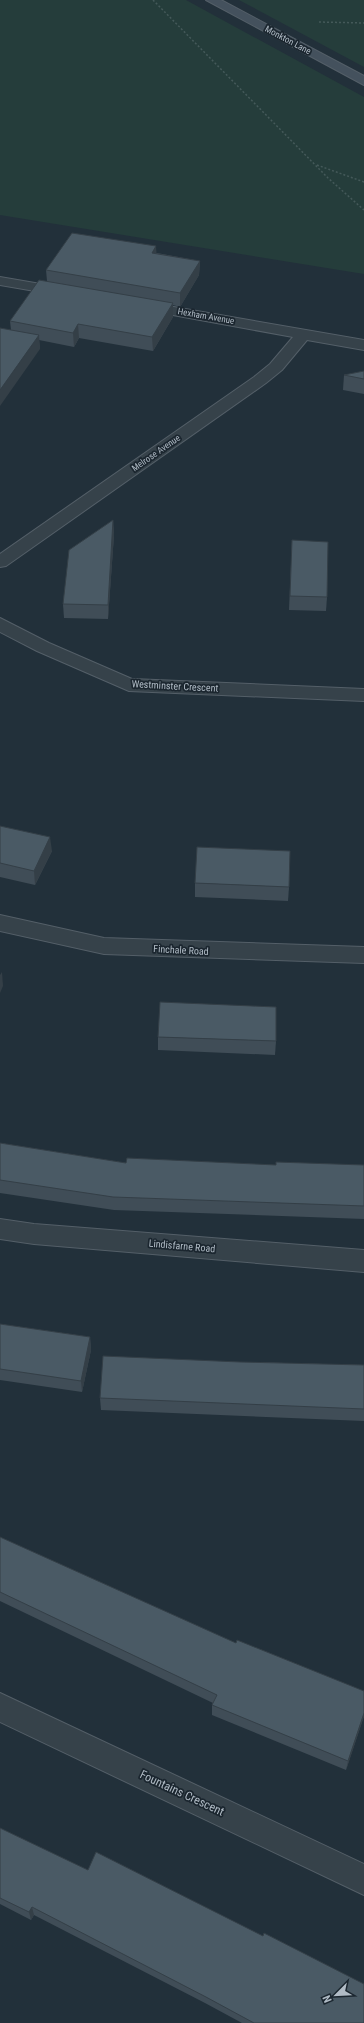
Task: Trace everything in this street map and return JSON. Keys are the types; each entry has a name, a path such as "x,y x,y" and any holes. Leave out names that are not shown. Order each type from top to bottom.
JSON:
{"street":[{"name":"Monkton Lane","path":"212,0 364,81"},
{"path":"0,280 78,294"},
{"name":"Hexham Avenue","path":"133,304 364,345"},
{"name":"Melrose Avenue","path":"0,562 260,380 276,367 304,334"},
{"name":"Westminster Crescent","path":"0,624 44,647 128,685 364,695"},
{"name":"Finchale Road","path":"0,923 104,946 364,956"},
{"name":"Lindisfarne Road","path":"0,1229 34,1234 364,1261"},
{"name":"Fountains Crescent","path":"0,1707 364,1880"}],"path":[{"path":"153,0 314,164 364,210"},
{"path":"314,164 364,182"}],"green space":[{"path":"0,0 186,0 364,97 364,274 0,215"},
{"path":"239,0 364,0 364,67"}],"building":[{"path":"72,233 156,246 152,253 200,261 180,293 46,270"},
{"path":"39,280 173,303 152,337 78,324 73,333 10,321"},
{"path":"0,328 39,335 0,390"},
{"path":"364,371 364,379 344,375"},
{"path":"113,520 108,605 63,604 69,550"},
{"path":"292,540 328,542 327,597 290,596"},
{"path":"0,826 50,837 34,871 0,863"},
{"path":"197,847 290,851 289,887 195,883"},
{"path":"160,1002 276,1007 276,1041 158,1037"},
{"path":"0,1143 126,1163 127,1158 276,1165 276,1162 364,1165 364,1206 113,1197 0,1180"},
{"path":"0,1324 90,1337 81,1381 0,1369"},
{"path":"103,1356 240,1362 364,1365 364,1409 100,1398"},
{"path":"0,1537 236,1643 237,1640 364,1691 364,1713 348,1761 212,1705 217,1695 0,1592"},
{"path":"0,1828 88,1870 96,1852 263,1936 264,1933 364,1984 364,2023 254,2023 32,1907 29,1912 0,1898"}]}
